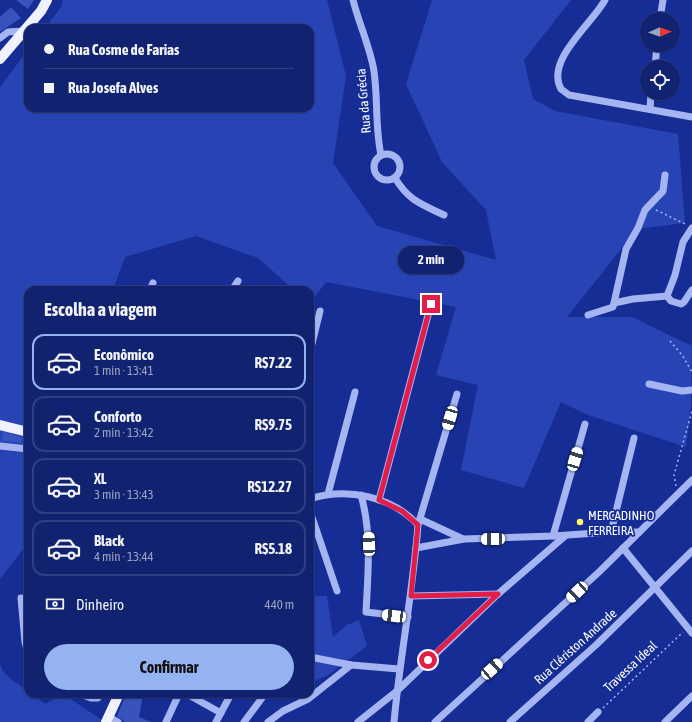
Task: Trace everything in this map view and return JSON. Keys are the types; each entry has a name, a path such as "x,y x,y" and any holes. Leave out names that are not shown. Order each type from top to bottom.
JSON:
{"main road":[{"path":"29,24 41,11 47,0"},
{"path":"0,59 23,31"},
{"path":"0,425 24,431"},
{"path":"111,720 119,698"}],"street":[{"name":"Rua da Grécia","path":"353,0 374,70 377,109 377,136 381,155"},
{"path":"605,0 562,58 558,68 559,86 569,95 692,117"},
{"path":"661,12 663,0"},
{"path":"0,38 8,32 23,31"},
{"path":"650,109 651,100"},
{"path":"390,154 398,159 401,167 395,178 386,180 376,174 375,161 381,155 390,154"},
{"path":"588,316 613,307 626,249 638,228 642,216 663,191 665,175"},
{"path":"395,178 401,189 413,200 444,215"},
{"path":"667,296 675,275 683,242 692,228"},
{"path":"235,286 238,281"},
{"path":"667,296 671,301 681,304 692,290"},
{"path":"614,303 633,299 667,296"},
{"path":"379,500 431,304"},
{"path":"314,336 320,311"},
{"path":"649,384 682,391 692,390"},
{"path":"328,494 355,392"},
{"path":"394,722 399,669 411,596 419,522 457,394"},
{"path":"553,536 585,424"},
{"path":"611,532 634,438"},
{"path":"0,446 24,449"},
{"path":"435,722 594,577 692,480"},
{"path":"314,498 328,494 361,495 379,500 402,511 419,522 464,539"},
{"path":"361,495 369,528 366,612 408,617"},
{"path":"314,522 338,591"},
{"path":"416,548 464,539 639,532"},
{"path":"358,722 397,691 498,594 565,536"},
{"path":"623,548 691,628"},
{"name":"Rua Clériston Andrade","path":"510,722 596,645 656,588 692,551"},
{"path":"411,596 498,594"},
{"path":"21,598 24,631"},
{"path":"314,659 351,665 399,669"},
{"path":"314,694 351,665"},
{"path":"665,722 692,696"},
{"path":"166,722 177,698"},
{"path":"194,698 221,713"},
{"path":"216,722 229,698"},
{"path":"244,722 262,698"},
{"path":"268,722 283,711 309,698"},
{"path":"588,722 598,712"}],"path":[{"path":"649,206 692,228"},
{"path":"670,341 682,355 692,372"},
{"path":"678,494 674,475 692,411"},
{"name":"Travessa Ideal","path":"598,712 691,628"}],"shaded area":[{"path":"63,0 327,0 346,76 333,163 377,226 496,260 486,210 442,162 406,84 432,0 571,0 524,60 533,99 555,111 678,134 685,223 637,229 567,317 632,317 692,346 691,405 686,447 588,415 561,402 524,488 461,470 478,385 436,375 456,307 326,282 314,298 314,286 290,286 258,258 196,236 125,257 114,286 24,286 24,548 0,579 0,87 24,55 24,112 314,112 314,24 48,24 61,7"},
{"path":"314,596 327,596 333,637 347,625 359,620 367,646 328,675 314,681"},
{"path":"0,662 3,671 24,688 24,698 37,698 45,704 56,698 69,698 102,720 100,722 0,722"}],"building":[{"path":"16,0 34,0 28,9"},
{"path":"11,7 21,18 0,32 0,17"},
{"path":"3,432 22,437 21,443 2,441"},
{"path":"124,698 142,698 139,717 151,722 125,722 117,716"}],"place":[{"name":"MERCADINHO FERREIRA","path":"580,522"}],"route":[{"path":"428,660 498,594 411,596 418,525 411,517 402,511 379,500 431,304"}]}
